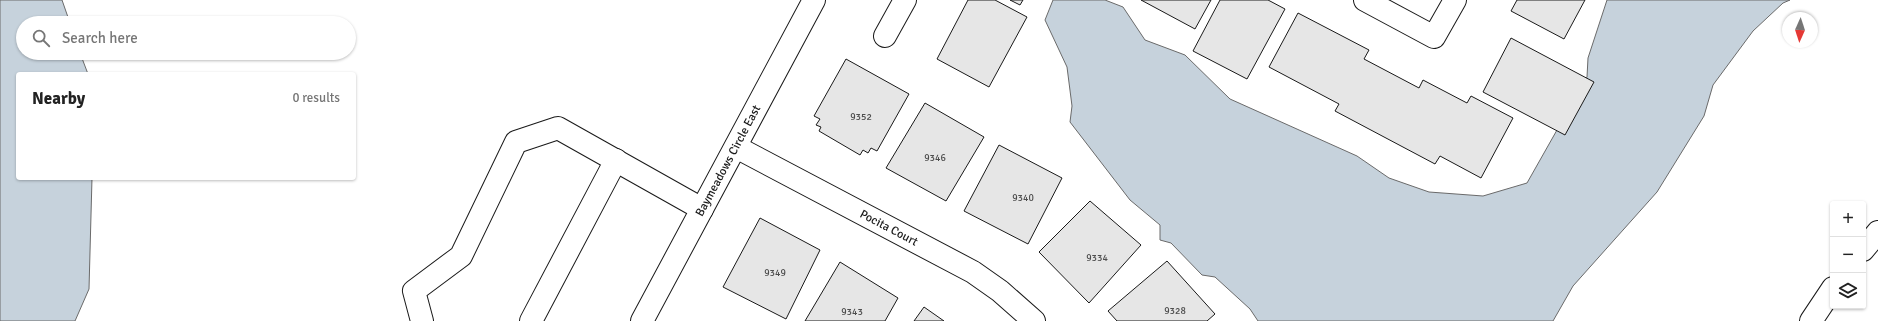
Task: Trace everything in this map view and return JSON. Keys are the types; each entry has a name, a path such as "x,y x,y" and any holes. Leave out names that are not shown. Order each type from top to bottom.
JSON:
{"street":[{"name":"Baymeadows Circle East","path":"642,321 814,0"},
{"path":"885,36 904,0"},
{"path":"1365,0 1392,6 1434,37 1455,0"},
{"path":"422,321 414,291 461,256 516,142 558,128 702,209"},
{"name":"Pocita Court","path":"736,147 973,272 1000,291 1034,321"},
{"path":"531,321 616,160"},
{"path":"1866,246 1878,232"},
{"path":"1812,321 1830,293"}],"shaded area":[{"path":"0,0 62,0 68,16 16,16 16,60 83,60 87,72 16,72 16,180 92,180 89,289 75,321 0,321"},
{"path":"1053,0 1105,0 1123,7 1145,40 1185,55 1230,99 1357,156 1389,178 1429,192 1483,196 1527,183 1587,77 1588,58 1607,0 1790,0 1783,3 1753,31 1713,85 1704,116 1657,192 1573,286 1553,321 1258,321 1250,309 1215,277 1202,275 1171,243 1160,240 1160,225 1130,200 1070,122 1072,106 1067,67 1045,20"}],"building":[{"path":"968,0 995,0 1027,17 989,87 937,59"},
{"path":"1010,0 1023,0 1020,5"},
{"path":"1141,0 1211,0 1195,29"},
{"path":"1220,0 1268,0 1285,9 1247,79 1193,51"},
{"path":"1517,0 1585,0 1564,39 1511,11"},
{"path":"1298,13 1369,50 1364,59 1419,88 1423,80 1467,103 1471,96 1513,118 1481,178 1440,156 1435,164 1335,111 1339,104 1269,67"},
{"path":"1511,38 1594,82 1565,135 1483,92"},
{"path":"846,59 909,94 877,151 871,148 868,153 863,150 860,155 819,131 821,127 816,125 820,119 814,116"},
{"path":"925,103 984,137 946,201 886,168"},
{"path":"999,145 1062,178 1028,244 964,211"},
{"path":"1090,201 1141,245 1089,303 1039,252"},
{"path":"760,218 820,250 786,319 723,287"},
{"path":"1167,261 1215,314 1207,321 1117,321 1108,311"},
{"path":"840,262 898,298 885,321 805,321"},
{"path":"924,307 944,321 914,321"}]}
